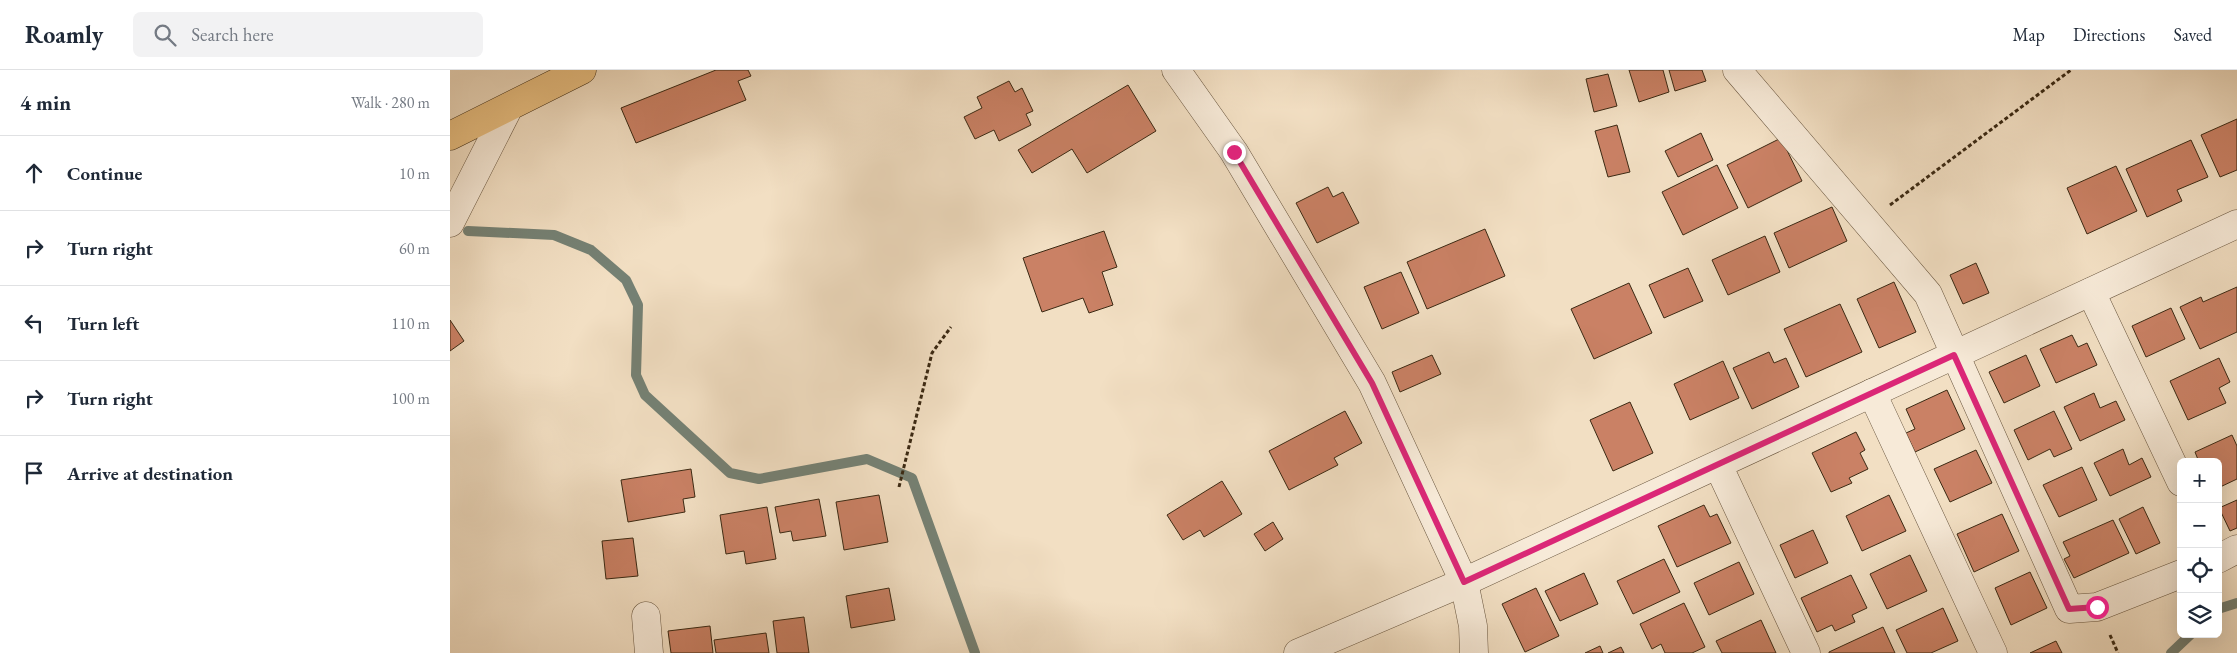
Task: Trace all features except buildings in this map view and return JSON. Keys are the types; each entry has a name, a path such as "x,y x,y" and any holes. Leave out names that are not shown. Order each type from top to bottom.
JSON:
{"highway":[{"path":"450,136 582,70"}],"street":[{"path":"1176,70 1234,152 1372,383 1464,582 1473,626 1474,653"},
{"path":"1737,70 1866,224 1928,294 2069,609 2097,607 2177,576"},
{"path":"450,223 509,107"},
{"path":"1298,653 1464,582 2237,224"},
{"path":"2091,292 2177,474"},
{"path":"1872,393 1994,653"},
{"path":"1718,465 1806,653"},
{"path":"2222,557 2237,549"},
{"path":"646,616 649,653"}],"path":[{"path":"1866,224 2071,70"},
{"path":"899,487 932,353 951,327"}],"waterway":[{"path":"468,231 554,235 591,250 626,280 638,305 636,375 645,395 730,473 759,479 867,459 912,478 975,653"},
{"path":"2222,608 2237,603"},
{"path":"2171,653 2187,638"}],"route":[{"path":"1234,152 1372,383 1464,582 1954,355 2069,609 2097,607"}]}
